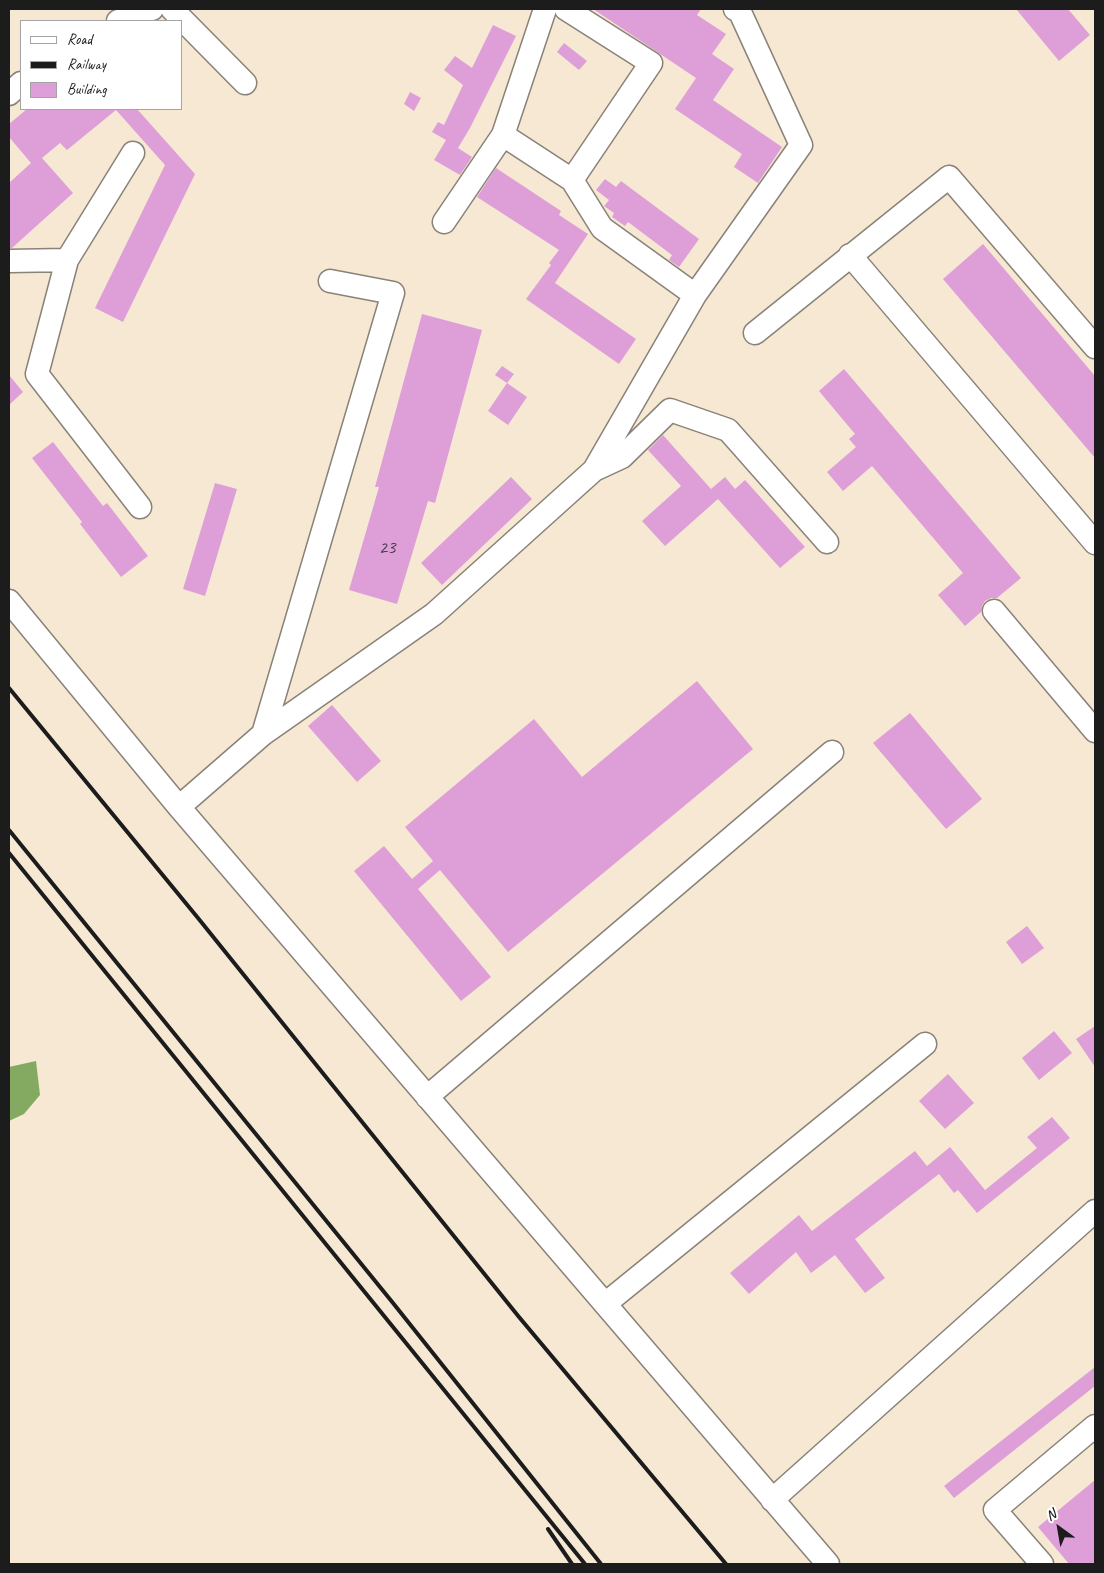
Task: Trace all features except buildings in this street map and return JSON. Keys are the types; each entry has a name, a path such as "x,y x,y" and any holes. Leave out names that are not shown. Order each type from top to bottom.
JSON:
{"street":[{"path":"121,20 152,9"},
{"path":"172,9 245,83"},
{"path":"444,222 503,135 546,9"},
{"path":"566,9 651,63 572,180"},
{"path":"594,470 695,295 801,145 740,12 735,9"},
{"path":"9,94 20,84"},
{"path":"503,135 572,180 602,228 695,295"},
{"path":"133,153 67,260 37,374 140,507"},
{"path":"755,333 949,177 1095,347"},
{"path":"850,255 1095,543"},
{"path":"9,261 67,260"},
{"path":"263,734 393,292 330,281"},
{"path":"179,807 263,734 434,614 594,470 622,457 670,410 728,430 826,542"},
{"path":"9,601 179,807 828,1564"},
{"path":"994,611 1092,720"},
{"path":"427,1097 832,752"},
{"path":"605,1304 925,1044"},
{"path":"772,1500 1095,1211"},
{"path":"1042,1564 995,1510 1095,1426"}],"green space":[{"path":"36,1061 40,1095 24,1114 9,1121 9,1067"}],"railway":[{"path":"9,688 198,918 519,1317 726,1564"},
{"path":"9,830 393,1303 601,1564"},
{"path":"9,853 585,1564"},
{"path":"548,1529 572,1564"}]}
